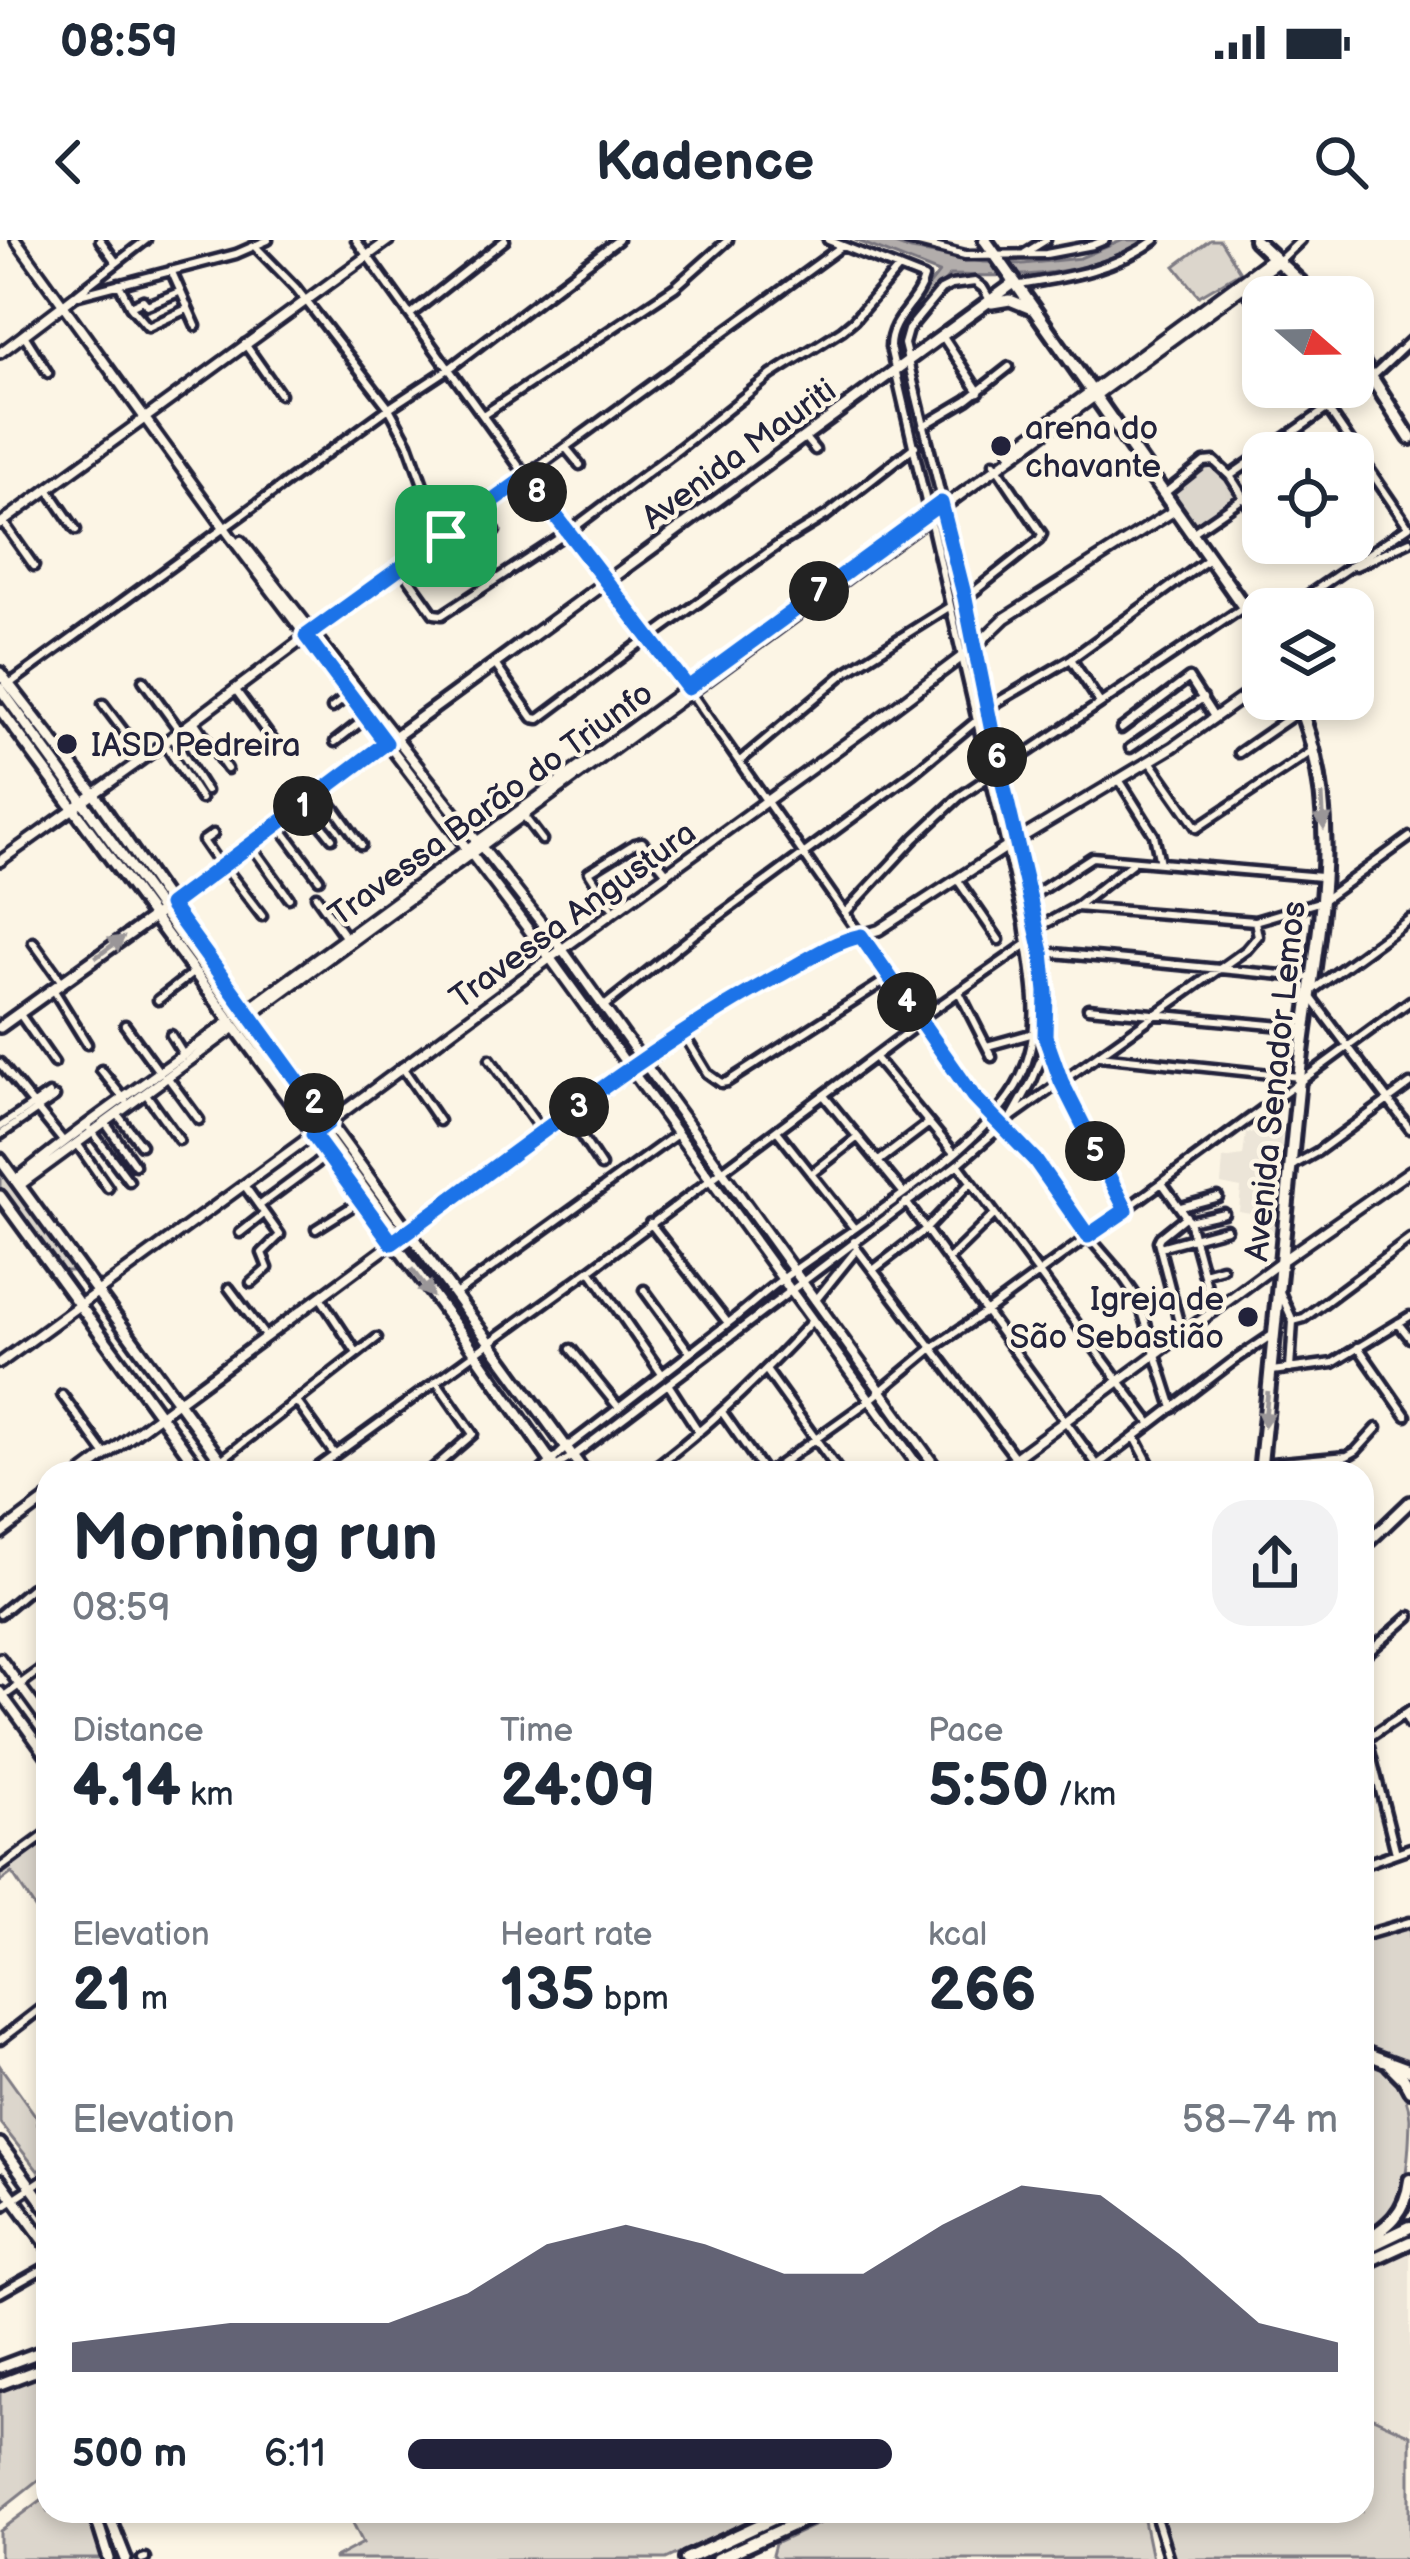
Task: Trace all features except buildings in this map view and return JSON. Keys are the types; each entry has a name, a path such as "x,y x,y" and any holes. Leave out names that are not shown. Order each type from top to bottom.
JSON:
{"main road":[{"path":"985,240 1242,604"},
{"path":"1256,240 1297,276"},
{"name":"Avenida Mauriti","path":"0,1027 1014,283"},
{"path":"990,303 1010,300 1032,309"},
{"path":"1374,380 1410,438"},
{"path":"0,673 4,687 79,804"},
{"path":"4,687 94,794 194,972 232,1025 321,1129"},
{"path":"0,709 161,911 400,1238 544,1461"},
{"name":"Avenida Senador Lemos","path":"1261,1461 1298,1080 1325,877 1322,776 1305,720"},
{"path":"161,911 249,1012 321,1129 328,1155 362,1200 454,1295 576,1461"},
{"path":"0,1159 221,1460"},
{"path":"1,1199 193,1461"},
{"path":"56,1273 71,1274 76,1262"},
{"path":"119,1359 123,1344 135,1344"},
{"path":"1374,1537 1410,1502"},
{"path":"1374,2057 1410,2070"},
{"path":"1389,2063 1410,2061"},
{"path":"1389,2063 1410,2090"},
{"path":"0,2144 36,2194"},
{"path":"0,2180 36,2230"},
{"path":"1374,2237 1400,2215 1410,2180"},
{"path":"1374,2242 1410,2228"},
{"path":"1374,2258 1409,2242"},
{"path":"0,2366 36,2353"},
{"path":"0,2384 36,2370"},
{"path":"98,2523 109,2559"},
{"path":"112,2523 126,2558"},
{"path":"686,2559 764,2523"},
{"path":"717,2559 796,2523"}],"street":[{"path":"16,240 225,525 384,722 391,740 470,851 913,1461"},
{"path":"100,240 116,262"},
{"path":"0,353 146,240"},
{"path":"75,296 224,258 268,240"},
{"path":"356,240 567,533 689,690 973,1096 1035,1160 1134,1293 1173,1408"},
{"path":"34,566 2,523 389,240"},
{"path":"411,314 505,240"},
{"path":"4,687 450,368 618,240"},
{"path":"483,415 675,287 728,240"},
{"path":"560,1461 728,1323 855,1245 958,1164 998,1122 1030,1053 1035,984 989,706 951,606 922,427 903,366 890,347 894,326 924,282 921,276 828,240"},
{"path":"909,240 965,255 998,258 1061,252 1105,240"},
{"path":"1022,255 1046,240"},
{"path":"1014,283 1110,266 1155,240"},
{"name":"Travessa Barão do Triunfo","path":"249,1012 1301,240"},
{"path":"0,861 842,246"},
{"path":"256,247 307,302 389,408 446,536"},
{"name":"Travessa Barão do Triunfo","path":"1256,276 1279,257"},
{"path":"400,566 440,616 567,533 771,375 854,320 899,268"},
{"path":"170,271 196,326"},
{"path":"990,303 980,285 971,281 941,290 906,334 903,366 915,446 965,598 976,721 1042,952 1045,1036 1041,1058 1012,1117"},
{"path":"119,284 148,328 188,309"},
{"name":"Travessa Barão do Triunfo","path":"1185,325 1242,288"},
{"path":"130,306 143,300 147,305 179,292"},
{"path":"24,335 48,373"},
{"path":"943,337 980,392"},
{"path":"245,344 280,394"},
{"path":"1374,375 1408,347"},
{"path":"922,427 1009,368"},
{"path":"1294,432 1328,408 1409,525 1319,588"},
{"path":"805,438 815,450"},
{"path":"494,663 537,719 827,514 915,446"},
{"path":"566,448 580,465"},
{"path":"1165,493 1207,460 1230,476 1242,496"},
{"path":"965,598 1042,535 995,465"},
{"path":"1230,476 1242,468"},
{"path":"48,489 76,530"},
{"path":"1192,533 1242,499"},
{"path":"482,509 495,531"},
{"name":"Travessa Angustura","path":"0,1363 768,802 1021,607 1175,510"},
{"path":"1342,572 1410,541"},
{"path":"989,706 1071,659 1210,558"},
{"path":"740,761 836,679 951,606"},
{"path":"1000,771 1242,608"},
{"path":"310,634 375,728 391,740 480,843 562,949 931,1461"},
{"path":"1071,659 1100,703"},
{"path":"1121,729 1189,678 1214,717"},
{"path":"143,680 201,799"},
{"path":"235,689 276,745"},
{"path":"332,708 350,694"},
{"path":"98,1461 630,1070 752,991 841,943 879,930 1120,781 1242,697"},
{"path":"1130,748 1203,698"},
{"path":"103,704 144,758"},
{"path":"335,742 367,717"},
{"path":"1239,754 1280,720"},
{"path":"194,721 227,769"},
{"path":"602,1008 976,721"},
{"path":"375,728 382,728 384,722"},
{"path":"172,737 206,791"},
{"path":"1150,761 1200,827 1315,749"},
{"name":"Travessa Barão do Triunfo","path":"480,843 578,771"},
{"path":"844,914 915,838 990,776"},
{"path":"1120,781 1154,835 1160,864"},
{"path":"322,791 361,844"},
{"path":"305,804 332,838"},
{"path":"523,815 542,840"},
{"path":"278,824 319,879"},
{"path":"213,834 203,842 262,916"},
{"path":"1076,907 1255,921 1322,901 1410,837"},
{"path":"611,907 589,872 619,852 642,842 667,873"},
{"path":"250,845 289,898"},
{"path":"1029,898 1088,858 1325,877"},
{"path":"1036,929 1076,907 1134,862"},
{"path":"957,879 999,940"},
{"path":"316,896 352,936"},
{"path":"1312,989 1410,919"},
{"path":"570,1452 668,1384 854,1228 954,1153 1220,970 1256,939 1255,921"},
{"path":"33,942 87,1044"},
{"path":"326,1461 1027,944"},
{"path":"1042,952 1220,970 1312,989 1410,1129"},
{"path":"158,1000 194,972"},
{"path":"684,1035 712,1078 728,1082 889,978"},
{"path":"958,992 992,1057"},
{"path":"785,1461 1410,1001"},
{"path":"1088,1008 1305,1028"},
{"path":"19,1013 54,1063"},
{"path":"124,1025 199,1120"},
{"path":"18,1182 63,1141 106,1124 146,1094 184,1056 232,1025"},
{"path":"18,1182 78,1145 124,1100 232,1025"},
{"path":"987,1046 1034,1033"},
{"path":"170,1035 184,1056"},
{"path":"1045,1036 1061,1081 1126,1210"},
{"path":"1097,1056 1298,1080"},
{"path":"875,1058 954,1153"},
{"path":"490,1059 543,1132"},
{"path":"0,1064 63,1141"},
{"path":"402,1067 439,1121"},
{"path":"101,1070 124,1100"},
{"path":"1292,1166 1410,1084"},
{"path":"146,1094 179,1140"},
{"path":"0,1131 37,1110 52,1095"},
{"path":"825,1096 904,1192"},
{"path":"118,1115 141,1144"},
{"path":"568,1116 601,1166"},
{"path":"878,1161 928,1123"},
{"path":"106,1124 135,1165"},
{"path":"91,1130 129,1181"},
{"path":"777,1131 854,1228"},
{"path":"454,1295 677,1134"},
{"path":"811,1174 858,1137"},
{"path":"78,1145 108,1188"},
{"path":"240,1233 328,1155"},
{"path":"958,1164 1151,1424"},
{"path":"1010,1461 1410,1171"},
{"path":"873,1270 926,1229 971,1182"},
{"path":"1162,1183 1188,1219 1214,1312"},
{"path":"244,1185 280,1238 263,1251 268,1268 251,1283"},
{"path":"1181,1208 1218,1197"},
{"path":"316,1229 362,1200"},
{"path":"906,1202 1093,1461"},
{"path":"1182,1335 1160,1237 1188,1219 1224,1213"},
{"path":"949,1259 995,1214"},
{"path":"650,1223 728,1323"},
{"path":"1160,1246 1226,1229"},
{"path":"1293,1321 1304,1318 1410,1239"},
{"path":"855,1245 1018,1461"},
{"path":"815,1301 855,1245"},
{"path":"1204,1274 1222,1268"},
{"path":"590,1270 662,1374"},
{"path":"229,1288 266,1336"},
{"path":"1278,1288 1293,1321 1290,1369"},
{"path":"644,1290 690,1353"},
{"path":"320,1297 357,1353"},
{"path":"1270,1371 1327,1365 1410,1316"},
{"path":"662,1461 722,1412 811,1322"},
{"path":"1398,1323 1410,1338"},
{"path":"1103,1461 1273,1335"},
{"path":"221,1460 376,1338"},
{"path":"1358,1347 1406,1416"},
{"path":"571,1349 619,1408"},
{"path":"766,1370 832,1461"},
{"path":"436,1382 473,1433 442,1461"},
{"path":"668,1384 699,1432"},
{"path":"62,1395 106,1455"},
{"path":"297,1402 334,1455"},
{"path":"722,1412 758,1461"},
{"path":"1311,1461 1347,1456 1377,1428"},
{"path":"1135,1437 1147,1461"},
{"path":"0,1534 36,1507"},
{"path":"0,1614 32,1588"},
{"path":"1374,1648 1410,1616"},
{"path":"0,1658 36,1707"},
{"path":"36,1672 1,1696 36,1742"},
{"path":"1374,1734 1407,1712 1410,1725"},
{"path":"1374,1773 1396,1853"},
{"path":"0,1868 36,1842"},
{"path":"1374,1861 1410,1848"},
{"path":"1374,1932 1410,1922"},
{"path":"0,2040 36,2012"},
{"path":"0,2208 36,2184"},
{"path":"0,2293 36,2273"},
{"path":"1158,2523 1168,2559"},
{"path":"126,2558 142,2556"}],"shaded area":[{"path":"855,240 884,240 911,250 1023,264 1080,258 1123,240 1146,240 1076,268 1026,275 950,275 910,322 901,340 1041,972 1041,1043 1018,1100 985,1138 576,1451 574,1447 984,1130 1018,1089 1034,1046 1036,1000 1029,948 895,355 894,330 939,273"},
{"path":"1210,240 1220,240 1240,272 1199,296 1175,266"},
{"path":"1208,461 1222,468 1242,499 1190,534 1165,493"},
{"path":"1246,1133 1282,1134 1275,1234 1258,1230 1261,1215 1239,1211 1241,1188 1221,1184 1223,1159 1243,1156"},
{"path":"0,1163 73,1264 72,1271 62,1271 0,1190"},
{"path":"36,1846 36,1910 12,1873 0,1882 0,1870"},
{"path":"1410,1922 1410,2059 1374,2057 1374,1932"},
{"path":"1374,2064 1396,2081 1410,2119 1400,2195 1374,2224"},
{"path":"0,2066 36,2116 36,2168 0,2123"},
{"path":"1410,2249 1410,2435 1374,2418 1374,2265"},
{"path":"36,2373 36,2482 0,2510 0,2386"},
{"path":"1374,2418 1410,2435 1410,2559 1169,2559 1160,2523 1374,2523"},
{"path":"36,2504 36,2523 90,2523 105,2559 0,2559 0,2531"},
{"path":"353,2523 744,2523 666,2559 333,2559 363,2543"},
{"path":"820,2523 1144,2523 1152,2559 775,2559 775,2544"}],"place":[{"name":"arena do chavante","path":"1001,446"},
{"name":"IASD Pedreira","path":"67,744"},
{"name":"Igreja de São Sebastião","path":"1248,1317"}],"route":[{"path":"526,477 688,688 941,503 1042,952 1045,1036 1061,1081 1126,1210 1088,1236 1035,1160 973,1096 861,936 752,991 642,1062 392,1243 313,1135 328,1123 170,905 386,743 306,636 446,536 526,477"}]}
